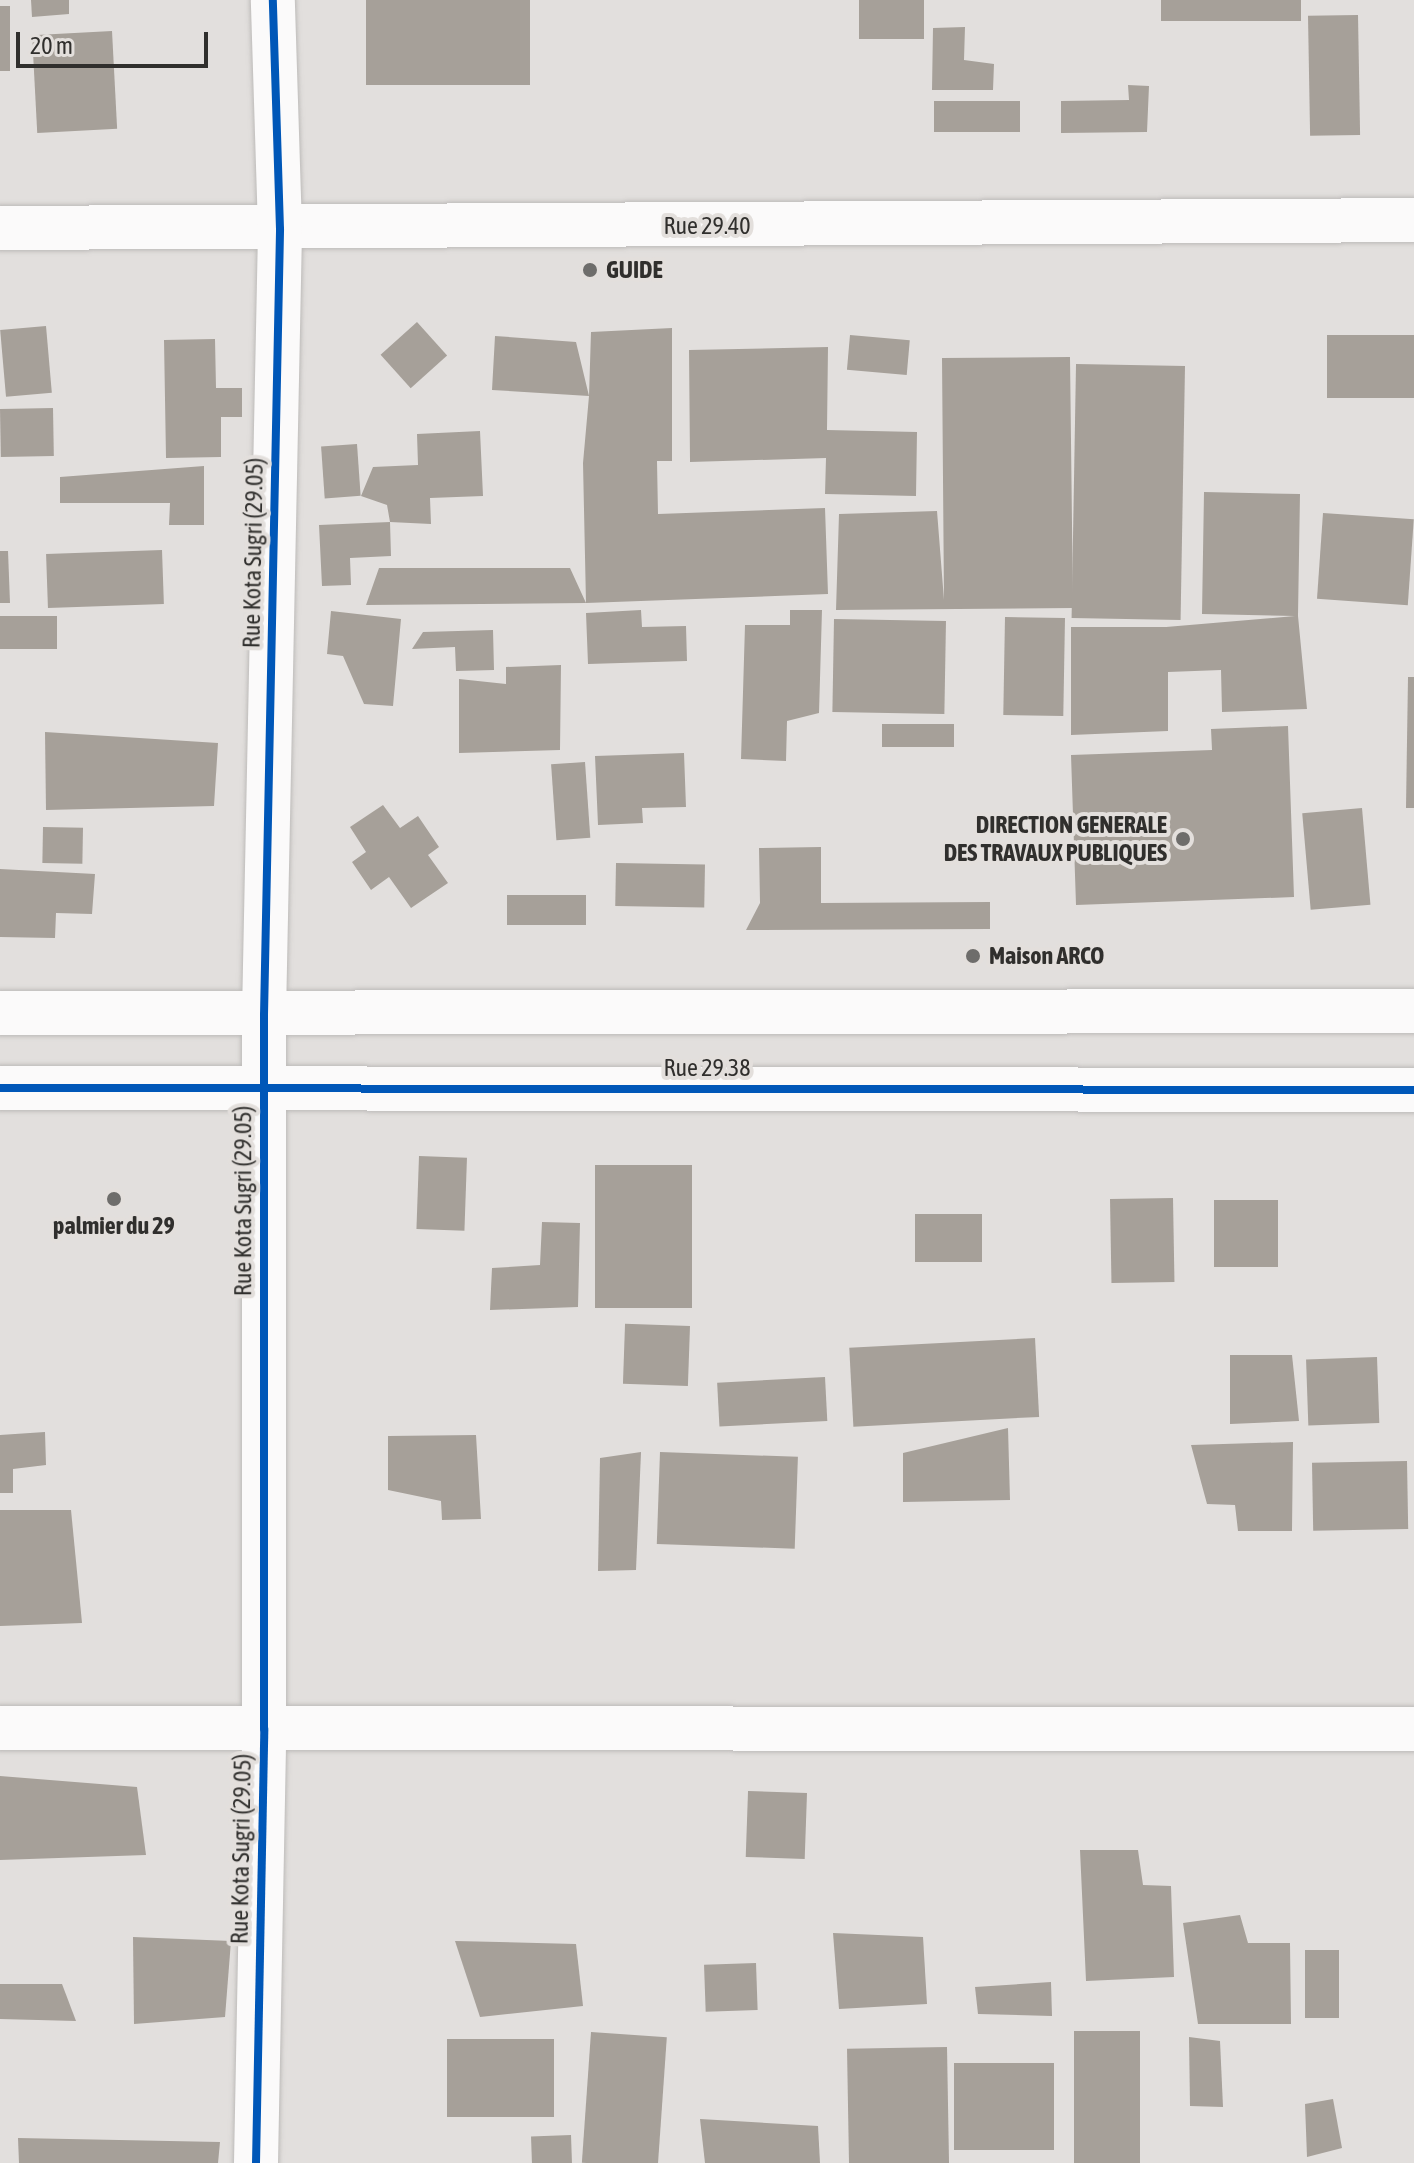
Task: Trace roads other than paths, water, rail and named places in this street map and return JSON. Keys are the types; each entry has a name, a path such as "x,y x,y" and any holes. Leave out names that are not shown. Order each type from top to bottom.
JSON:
{"street":[{"name":"Rue Kota Sugri (29.05)","path":"256,2163 264,1729 263,1087 280,229 273,0"},
{"name":"Rue 29.40","path":"0,228 280,229 1414,220"},
{"path":"0,1013 1414,1011"},
{"name":"Rue 29.38","path":"0,1088 1414,1090"},
{"path":"0,1728 1414,1729"}],"place":[{"name":"GUIDE","path":"590,270"},
{"name":"DIRECTION GENERALE DES TRAVAUX PUBLIQUES","path":"1183,839"},
{"name":"Maison ARCO","path":"973,956"},
{"name":"palmier du 29","path":"114,1199"}]}
